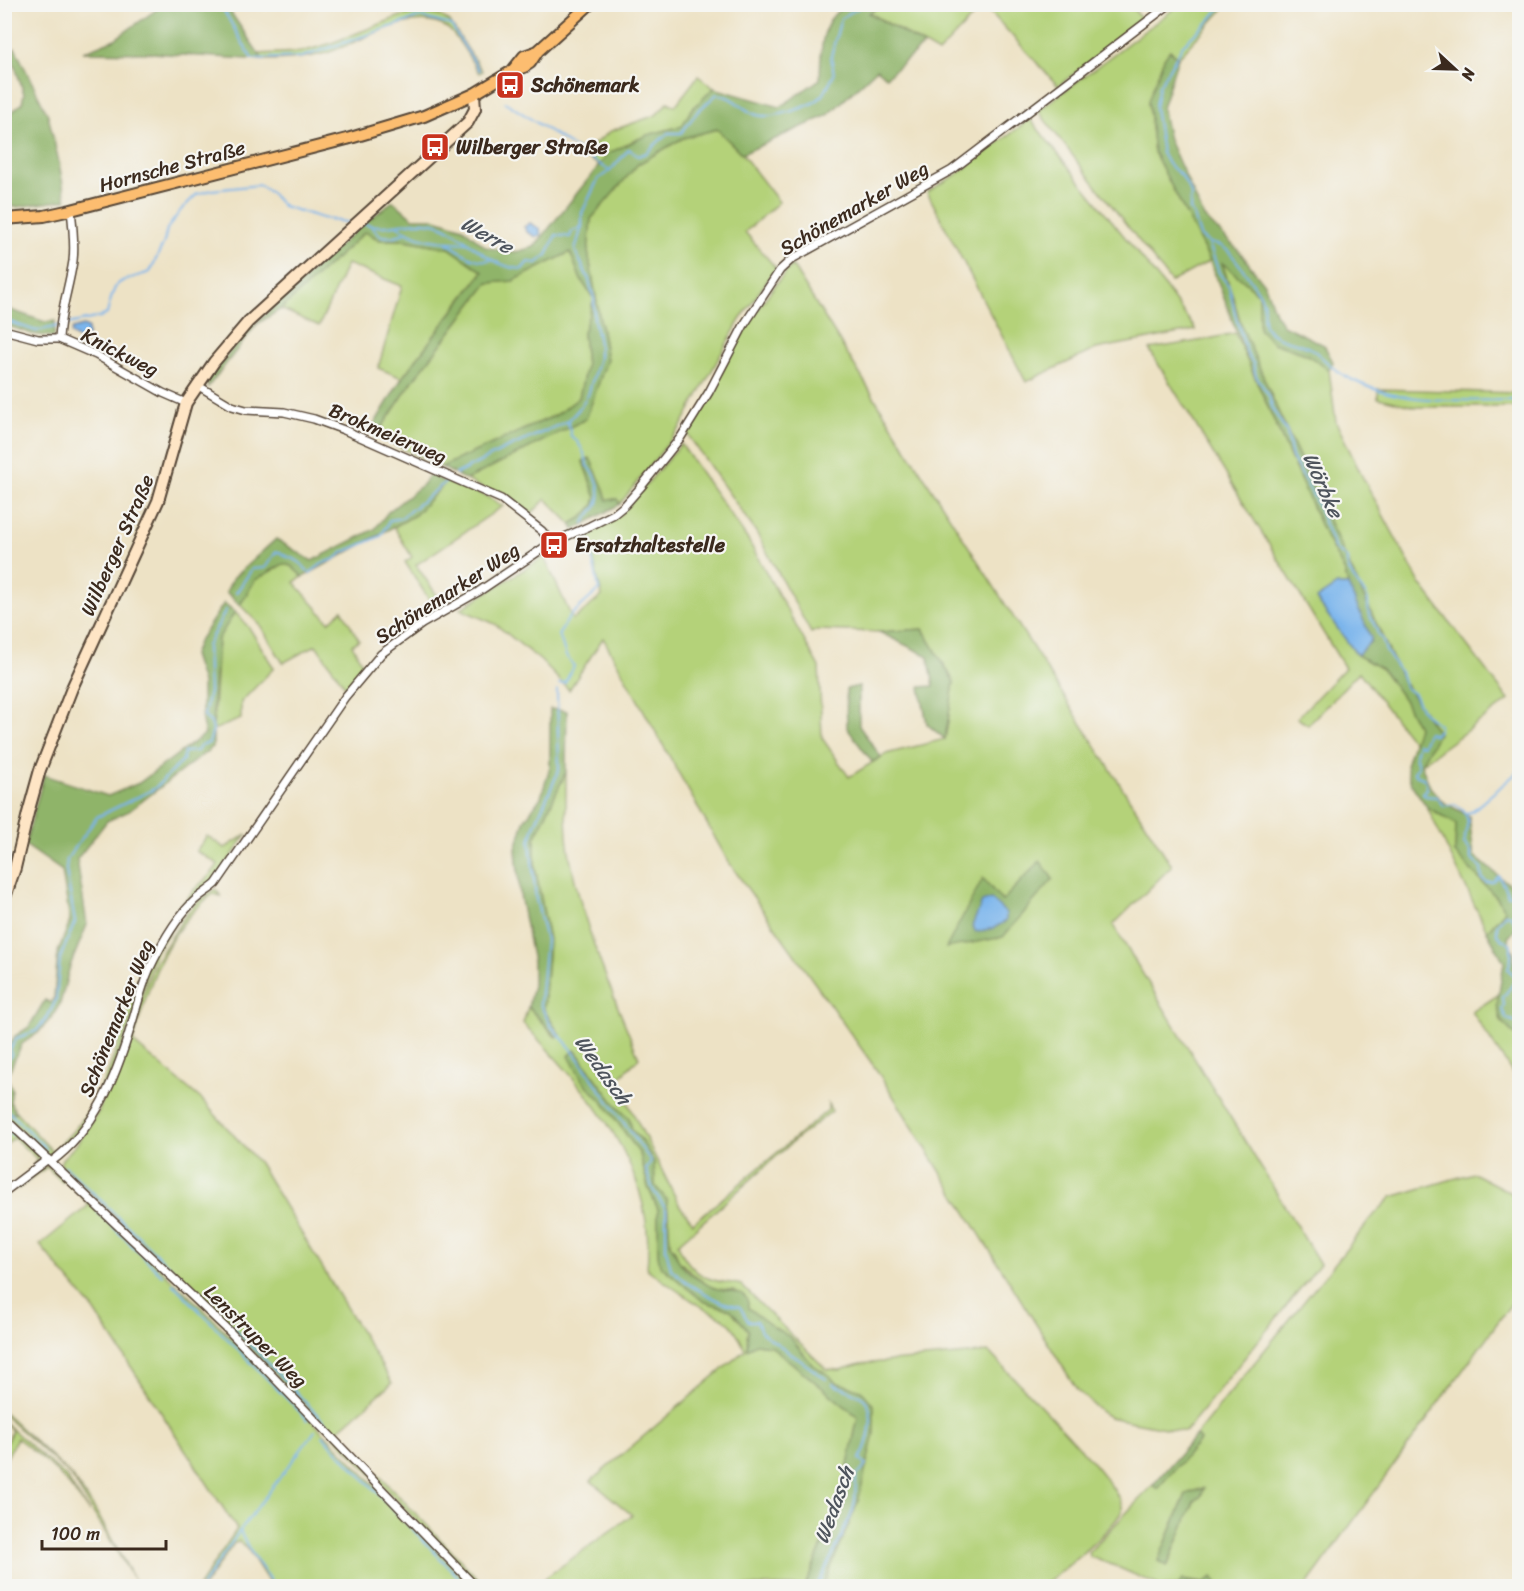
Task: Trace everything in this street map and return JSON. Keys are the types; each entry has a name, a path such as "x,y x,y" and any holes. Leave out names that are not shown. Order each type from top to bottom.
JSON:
{"main road":[{"path":"474,94 512,71 527,65 538,51 590,4"},
{"name":"Hornsche Straße","path":"4,219 44,216 71,210 347,139 424,116 474,94"}],"street":[{"name":"Schönemarker Weg","path":"4,1192 67,1150 83,1132 109,1087 124,1050 145,979 168,935 192,903 216,884 363,673 381,654 399,639 477,592 551,543 614,514 625,505 681,437 709,392 744,325 780,270 792,259 952,170 1170,4"},
{"name":"Wilberger Straße","path":"4,900 15,868 34,789 44,759 72,688 164,486 186,404 197,386 248,322 468,122 475,109 474,94"},
{"name":"Knickweg","path":"71,210 74,231 73,261 60,321 59,339 96,355 186,404"},
{"path":"4,330 38,339 59,339"},
{"name":"Brokmeierweg","path":"197,386 232,406 246,410 284,412 314,419 344,430 501,499 542,531 551,543"},
{"name":"Lenstruper Weg","path":"4,1118 230,1332 475,1587"}],"green space":[{"path":"225,4 263,60 151,53 83,52 115,39 163,5"},
{"path":"882,4 1129,4 1143,20 1058,86 984,5 938,53 869,12"},
{"path":"847,5 882,5 869,13 924,45 886,77 877,69 828,115 742,154 717,129 683,138 638,164 591,219 588,252 607,360 586,419 466,480 441,467 556,415 579,398 586,366 583,333 594,299 581,280 570,252 513,281 488,283 412,382 376,436 369,433 402,378 483,272 449,248 405,240 380,240 365,232 281,309 257,324 208,387 206,381 245,333 356,230 393,201 413,218 433,218 463,228 486,247 512,253 534,247 609,153 647,135 682,126 691,110 714,88 780,107 820,79 823,37 826,27 838,11"},
{"path":"1179,5 1227,5 1178,58 1171,51 1148,101 1154,152 1210,261 1171,282 1038,111"},
{"path":"420,11 441,16 450,22 482,71 479,73 451,31 434,22 419,21 387,28 318,55 294,59 263,60 258,54 301,52"},
{"path":"15,48 48,115 66,200 17,207 5,206 5,118 22,103 24,94 10,51"},
{"path":"1170,50 1178,58 1162,108 1169,140 1204,217 1240,252 1265,285 1275,313 1283,325 1324,345 1333,362 1329,370 1306,354 1273,343 1259,329 1259,294 1222,263 1242,327 1278,411 1402,679 1438,733 1421,764 1430,787 1443,802 1469,816 1474,856 1516,890 1519,900 1519,925 1508,938 1514,955 1519,1039 1501,1021 1497,1005 1504,962 1487,931 1505,911 1498,899 1455,853 1456,824 1427,807 1411,784 1406,765 1418,727 1403,698 1382,669 1357,655 1371,641 1345,572 1324,533 1246,357 1210,261 1154,152 1148,101 1164,58"},
{"path":"698,76 714,88 691,110 682,126 626,144 599,165 581,154 611,131 656,115 668,102 675,106"},
{"path":"1030,119 1165,287 1196,330 1096,349 1026,382 927,192 956,175"},
{"path":"717,129 742,154 779,202 745,232 776,268 740,320 680,428 620,504 617,499 607,500 604,489 583,462 596,498 594,505 583,517 571,524 546,499 530,515 507,499 466,480 585,419 607,360 588,252 591,219 638,164 683,138"},
{"path":"365,232 380,240 405,240 449,248 483,271 402,378 378,368 402,286 347,264 319,326 281,309"},
{"path":"570,252 581,280 594,299 583,333 586,366 579,398 556,415 441,467 376,436 412,382 488,283 513,281"},
{"path":"1222,262 1259,294 1274,343 1306,354 1329,370 1336,422 1362,476 1421,585 1509,700 1421,764 1438,733 1402,679 1278,411 1242,327"},
{"path":"792,265 1172,866 1113,925 1320,1264 1185,1432 1109,1417 1078,1391 878,1072 728,861 603,638 569,690 541,661 495,624 460,609 544,557 573,620 602,596 587,532 622,513 681,444 748,540 819,667 822,738 849,777 886,754 945,739 954,682 923,629 879,632 817,630 811,633 756,532 688,435 747,325"},
{"path":"5,308 45,322 55,321 54,337 32,334 5,325"},
{"path":"1235,333 1324,533 1345,572 1348,585 1337,585 1317,599 1357,655 1382,669 1403,698 1418,727 1413,742 1359,672 1308,725 1297,718 1345,668 1149,349"},
{"path":"1378,389 1519,393 1519,407 1416,407 1378,398"},
{"path":"590,458 607,500 617,499 620,504 574,530 571,524 583,517 594,505 596,498 583,461"},
{"path":"430,475 446,482 415,515 303,577 291,566 283,564 255,580 240,605 226,592 233,578 276,539 312,561 375,529 388,512 421,486"},
{"path":"446,482 486,496 503,506 416,565 443,604 435,609 405,562 412,557 394,527 415,515"},
{"path":"283,564 291,566 303,577 294,582 329,622 342,610 359,640 352,645 365,668 347,689 316,645 283,663 260,625 240,605 255,580"},
{"path":"224,603 235,612 218,639 213,705 213,747 129,811 107,821 77,859 87,925 70,966 60,1004 38,1033 22,1044 7,1076 12,1089 10,1102 16,1112 6,1116 5,1052 15,1036 29,1027 45,1000 51,1003 54,998 58,952 70,921 62,871 25,845 44,775 108,796 139,783 205,734 202,722 202,683 193,655 198,642"},
{"path":"235,612 250,629 274,668 241,702 241,719 213,730 218,638"},
{"path":"923,629 954,682 945,739 927,724 920,687 934,686 928,656 879,632"},
{"path":"859,686 859,726 881,757 872,762 847,728 846,689"},
{"path":"550,709 567,711 566,772 535,838 535,867 549,940 544,1010 560,1035 557,1037 528,1007 533,985 533,962 520,895 516,849 524,821 541,797 550,767"},
{"path":"566,772 566,818 573,872 597,953 639,1058 618,1079 680,1206 693,1223 828,1110 828,1104 832,1111 795,1140 678,1244 684,1256 702,1275 717,1281 741,1285 826,1369 840,1370 860,1364 989,1352 1088,1457 1119,1498 1122,1510 1099,1538 1042,1586 823,1586 858,1502 860,1390 835,1382 812,1364 790,1337 748,1308 734,1290 714,1289 678,1260 670,1244 667,1200 655,1186 654,1162 643,1142 632,1130 629,1118 618,1108 576,1052 582,1080 604,1103 640,1154 648,1187 658,1209 660,1265 703,1301 731,1310 748,1330 747,1337 756,1344 771,1346 858,1417 840,1503 805,1586 534,1586 632,1515 591,1481 745,1350 735,1330 724,1319 647,1269 647,1231 641,1197 630,1164 594,1104 572,1076 523,1023 528,1007 555,1037 544,1010 549,940 535,867 535,838"},
{"path":"1427,807 1456,824 1455,853 1498,899 1505,911 1487,931"},
{"path":"247,834 218,876 191,901 157,949 109,1080 95,1109 78,1133 57,1154 50,1156 6,1116 16,1112 52,1151 80,1122 101,1088 109,1069 139,975 148,955 181,906 218,864 196,851 207,836 225,848"},
{"path":"1040,861 1053,879 1003,937 946,948 983,878 1002,901"},
{"path":"215,889 221,896 213,894 196,908 182,924 161,960 145,1000 133,1042 201,1099 259,1163 392,1383 336,1432 485,1586 479,1586 240,1338 60,1164 99,1111 154,965 182,920 195,904"},
{"path":"1501,993 1501,1021 1519,1039 1519,1083 1472,1012"},
{"path":"575,1050 618,1108 629,1118 632,1130 643,1142 654,1162 655,1186 667,1200 670,1244 685,1269 717,1289 741,1293 748,1301 748,1308 790,1337 812,1364 835,1382 861,1390 874,1406 874,1434 858,1502 823,1586 805,1586 840,1503 858,1417 771,1346 756,1344 747,1349 748,1330 731,1310 703,1301 660,1265 658,1209 648,1187 640,1154 604,1103 582,1080 569,1056"},
{"path":"4,1122 39,1154 38,1162 34,1164 37,1159 14,1138 5,1146"},
{"path":"46,1165 64,1180 62,1182 47,1167 18,1189 17,1186"},
{"path":"1473,1173 1519,1197 1519,1293 1306,1586 1218,1586 1183,1580 1178,1586 1160,1586 1090,1557 1088,1553 1153,1485 1157,1489 1200,1440 1196,1435 1374,1215 1392,1197","holes":["1203,1488 1201,1496 1194,1501 1168,1565 1158,1561 1186,1494"]},
{"path":"83,1196 204,1310 472,1586 271,1586 249,1551 239,1541 234,1543 204,1586 199,1586 237,1529 94,1310 40,1245 89,1205"},
{"path":"5,1413 72,1476 94,1508 138,1586 71,1476 5,1416"},
{"path":"4,1422 66,1477 89,1512 56,1472 17,1438 5,1461 5,1445 12,1431"},
{"path":"1196,1435 1200,1440 1157,1489 1153,1485"},
{"path":"1204,1488 1201,1496 1194,1502 1167,1566 1158,1561 1186,1494"},
{"path":"1213,1577 1218,1586 1178,1586 1182,1580 1201,1584"}],"water":[{"path":"530,223 540,229 541,235 536,237 527,232 524,227"},
{"path":"83,326 88,328 88,337 80,340 71,334 72,329"},
{"path":"1337,585 1348,585 1371,638 1371,641 1357,655 1316,599"},
{"path":"991,899 1006,913 1006,921 994,928 976,932 972,926 982,902"}],"waterway":[{"path":"220,4 252,59 302,57 420,17 451,25 479,70"},
{"name":"Werre","path":"363,224 380,226 418,222 437,224 458,235 499,263 522,269 528,262 537,263 547,255 556,235 570,237 572,231 579,229 582,225 582,213 598,179 610,171 629,149 638,156 646,153 668,133 681,133 698,111 717,94 761,116 790,112 818,100 834,75 831,56 841,18 865,4"},
{"name":"Wörbke","path":"1223,4 1210,20 1183,45 1159,86 1155,107 1162,153 1168,164 1182,176 1191,193 1190,210 1200,236 1209,243 1219,273 1229,286 1236,318 1256,376 1287,432 1292,457 1314,497 1335,549 1347,558 1350,573 1367,597 1369,613 1378,636 1382,638 1386,651 1400,672 1405,687 1414,694 1423,712 1439,725 1434,735 1428,732 1423,745 1418,744 1415,754 1418,767 1414,772 1425,779 1427,789 1423,793 1426,796 1437,797 1443,806 1454,804 1464,810 1468,821 1464,843 1471,851 1471,859 1481,868 1482,878 1486,882 1493,882 1499,876 1508,895 1514,894 1520,899"},
{"path":"505,102 610,171"},
{"name":"Werre","path":"4,320 36,331 107,314 115,287 123,281 150,272 164,242 167,229 197,194 212,190 259,185 271,193 283,206 322,218 351,223"},
{"path":"397,225 422,238 468,243"},
{"path":"371,226 381,236 392,237 405,233"},
{"path":"456,474 568,421 588,395 599,358 599,343 594,319 594,299 589,280 575,250 582,226"},
{"path":"447,243 472,258 490,260"},
{"path":"1210,243 1227,250 1252,282 1263,302 1267,329 1283,339 1313,350 1345,376 1365,386 1408,397 1452,400 1520,400"},
{"name":"Wedasch","path":"568,421 571,436 582,449 587,466 594,474 599,490 596,507 584,523"},
{"path":"236,593 252,569 265,568 276,552 301,563 310,573 344,552 381,536 390,520 401,518 446,482"},
{"name":"Wedasch","path":"559,684 565,683 574,666 566,656 559,634 570,616 599,590 587,532"},
{"path":"4,1063 11,1055 10,1049 17,1038 36,1031 47,1018 56,1000 60,958 75,922 66,870 67,859 97,817 154,789 183,760 184,752 197,751 201,745 209,743 213,730 211,723 204,716 209,692 207,646 226,610"},
{"name":"Wedasch","path":"557,690 559,770 533,829 530,842 536,899 546,940 540,1004 551,1026 570,1047 651,1161 646,1170 653,1190 666,1209 666,1249 671,1269 690,1285 721,1302 740,1307 748,1321 757,1321 761,1332 826,1379"},
{"path":"1466,813 1471,812 1520,770"},
{"path":"8,873 12,858"},
{"name":"Wörbke","path":"1520,917 1513,920 1511,915 1505,914 1497,925 1497,934 1511,944 1508,969 1517,979 1503,997 1502,1010 1507,1019 1519,1023 1520,1028"},
{"path":"4,1107 46,1149"},
{"path":"4,1128 13,1135"},
{"path":"65,1166 244,1338 333,1431"},
{"path":"17,1187 30,1177"},
{"path":"98,1212 162,1275"},
{"path":"173,1284 308,1420"},
{"name":"Wedasch","path":"817,1586 852,1512 855,1501 856,1475 866,1465 860,1459 866,1445 871,1419 868,1403 863,1398 833,1384"},
{"path":"202,1586 241,1529 315,1431"},
{"path":"323,1436 467,1586"},
{"path":"240,1531 247,1546 274,1586"}],"place":[{"name":"Schönemark","path":"510,85"},
{"name":"Wilberger Straße","path":"435,147"},
{"name":"Ersatzhaltestelle","path":"554,545"}]}
